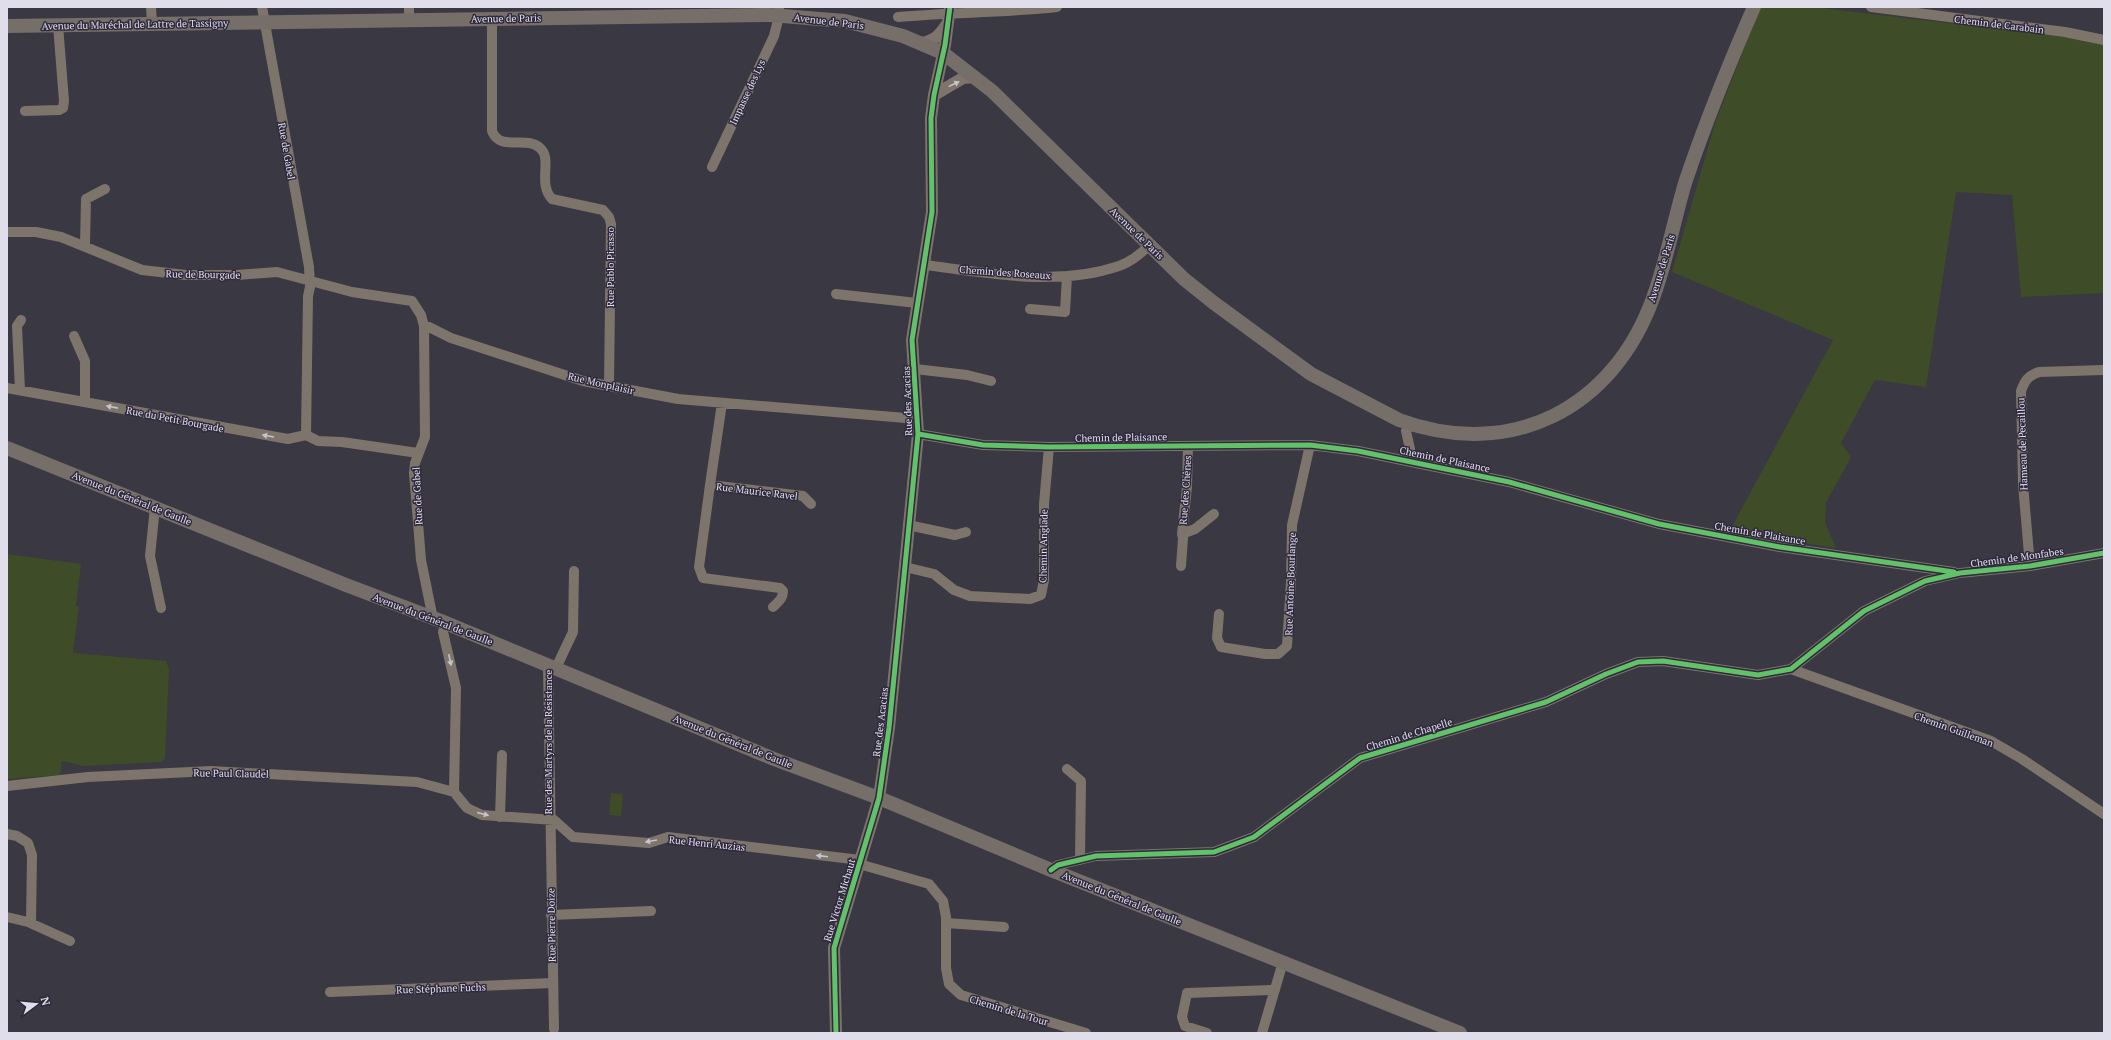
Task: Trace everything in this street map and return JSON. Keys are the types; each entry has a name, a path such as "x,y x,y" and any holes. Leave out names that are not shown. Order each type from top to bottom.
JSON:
{"main road":[{"name":"Avenue de Paris","path":"264,21 409,13 492,19 574,12 779,11 845,21 876,28 921,43 943,52 992,91 1184,279 1214,303 1311,374 1411,425 1447,433 1475,434 1516,430 1545,420 1573,406 1597,387 1620,362 1638,332 1653,298 1689,173 1718,88 1754,7"},
{"name":"Avenue du Maréchal de Lattre de Tassigny","path":"7,26 264,21"},
{"name":"Avenue du Général de Gaulle","path":"7,448 346,586 446,623 774,759 879,798 1051,870 1460,1033"}],"street":[{"path":"151,7 152,24"},
{"name":"Rue de Gabel","path":"262,7 309,267 310,281 308,296 306,435"},
{"path":"898,17 1014,12 1057,7"},
{"name":"Chemin de Carabain","path":"1871,7 2064,32 2104,40"},
{"name":"Impasse des Lys","path":"712,167 774,36 779,11"},
{"path":"921,43 931,41 939,35 949,14"},
{"name":"Rue des Acacias","path":"879,798 889,728 918,434 912,340 917,303 925,265 932,212 931,118 949,14"},
{"name":"Rue Pablo Picasso","path":"492,19 492,131 494,137 501,142 537,145 542,150 545,157 544,186 547,194 552,200 603,210 609,217 611,224 609,385"},
{"path":"25,111 59,110 63,108 64,101 58,25"},
{"path":"934,95 963,78 975,77"},
{"path":"85,245 86,199 105,189"},
{"name":"Rue de Bourgade","path":"7,232 36,232 61,237 85,245 121,263 142,270 161,273 237,275 277,272 310,281"},
{"name":"Chemin des Roseaux","path":"925,265 1025,276 1067,276 1121,265 1138,256 1150,245"},
{"path":"1030,309 1065,312 1067,276"},
{"path":"310,281 352,292 412,301 421,315 424,326"},
{"path":"836,294 917,303"},
{"path":"20,390 17,326 21,320"},
{"name":"Rue de Gabel","path":"424,326 425,437 414,463 415,501 421,560 432,614 431,617"},
{"name":"Rue Monplaisir","path":"424,326 451,338 574,378 678,399 918,419"},
{"path":"74,336 85,361 85,402"},
{"path":"915,369 967,375 991,381"},
{"name":"Hameau de Pecaillou","path":"2030,566 2023,484 2021,391 2024,380 2030,375 2039,372 2104,370"},
{"name":"Rue du Petit Bourgade","path":"7,388 288,439 306,435 318,441 342,442 418,453"},
{"name":"Rue Maurice Ravel","path":"722,403 710,485 803,496 811,504"},
{"path":"1409,460 1410,449 1406,431 1411,425"},
{"name":"Chemin de Plaisance","path":"918,434 983,445 1049,447 1310,445 1358,451 1409,460 1509,482 1659,524 1780,547 1960,573"},
{"name":"Rue Antoine Bourlange","path":"1219,614 1217,638 1221,647 1265,654 1278,654 1287,646 1291,582 1292,525 1310,445"},
{"name":"Rue des Chênes","path":"1181,566 1182,534 1187,487 1188,446"},
{"name":"Chemin Anglade","path":"905,567 934,574 954,590 970,596 1030,600 1041,595 1044,580 1044,504 1049,447"},
{"path":"710,485 699,567 703,578 780,588 783,591 783,595 781,600 773,608"},
{"path":"155,507 150,556 161,608"},
{"name":"Rue des Chênes","path":"1182,534 1195,529 1214,514"},
{"path":"908,525 955,535 966,532"},
{"name":"Chemin de Monfabes","path":"1791,669 1864,611 1925,581 1960,573 2030,566 2104,553"},
{"path":"552,666 573,632 574,571"},
{"path":"446,623 443,632 456,688 454,792"},
{"name":"Chemin de Chapelle","path":"1051,870 1058,865 1096,856 1214,852 1233,847 1254,837 1360,758 1546,702 1606,674 1638,662 1663,661 1758,675 1791,669"},
{"name":"Rue des Martyrs de la Résistance","path":"549,820 552,666"},
{"name":"Chemin Guilleman","path":"1791,669 1990,741 2022,759 2104,814"},
{"path":"500,817 502,755"},
{"path":"1067,769 1081,781 1080,860"},
{"name":"Rue Paul Claudel","path":"7,786 88,777 210,771 417,782 454,792"},
{"name":"Rue Henri Auzias","path":"454,792 467,808 482,815 554,820 573,837 649,843 668,837 860,862"},
{"name":"Rue Victor Michaut","path":"836,1033 834,948 879,798"},
{"name":"Rue Pierre Doize","path":"549,820 554,1029"},
{"path":"7,834 17,836 28,843 32,855 31,923"},
{"name":"Chemin de la Tour","path":"860,862 930,884 943,901 946,923 946,968 949,984 961,995 1086,1033"},
{"path":"551,915 651,911"},
{"path":"7,917 31,923 70,942"},
{"path":"946,923 1004,927"},
{"path":"1262,1033 1283,962"},
{"name":"Rue Stéphane Fuchs","path":"330,992 553,983"},
{"path":"1207,1033 1186,1026 1182,1017 1187,993 1275,990"}],"green space":[{"path":"1760,7 1813,7 2073,38 2104,45 2104,293 2021,297 2012,195 1956,192 1926,387 1875,380 1841,443 1851,457 1826,503 1825,523 1836,548 1729,532 1833,340 1672,272 1715,123"},
{"path":"7,554 81,564 76,606 79,607 73,653 166,661 169,669 165,758 161,762 83,766 62,761 60,775 7,779"},
{"path":"611,793 623,794 621,816 609,815"}],"cycle path":[{"path":"836,1033 834,948 879,798 889,728 918,434 912,340 932,212 931,118 934,95 945,45 950,7"},
{"path":"918,434 983,445 1049,447 1310,445 1358,451 1509,482 1659,524 1780,547 1954,572"},
{"path":"1051,870 1058,865 1096,856 1214,852 1254,837 1360,758 1546,702 1606,674 1638,662 1663,661 1758,675 1791,669 1864,611 1925,581 1960,573 2030,566 2104,553"}]}
